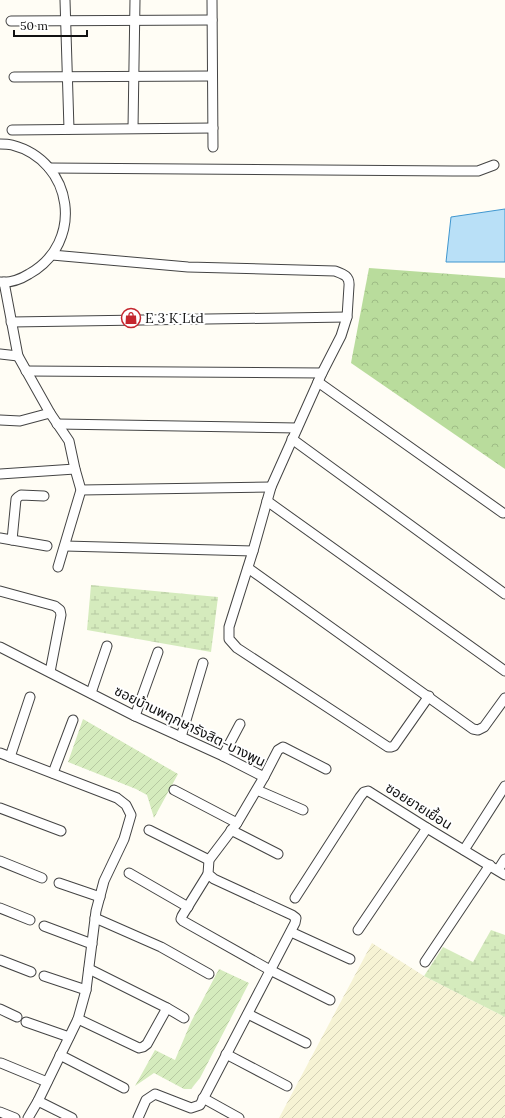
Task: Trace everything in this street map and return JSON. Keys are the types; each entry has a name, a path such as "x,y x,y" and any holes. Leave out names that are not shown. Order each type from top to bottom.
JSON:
{"street":[{"path":"65,0 69,129"},
{"path":"133,128 135,0"},
{"path":"212,0 213,147"},
{"path":"11,21 212,20"},
{"path":"14,77 212,76"},
{"path":"12,130 213,128"},
{"path":"0,144 12,145 32,153 49,168 61,188 66,211 63,234 52,255 39,269 22,278 2,282 18,356 50,413 69,441 81,490 58,567"},
{"path":"49,168 453,171 478,170 494,165"},
{"path":"52,255 188,267 335,271 347,277 349,281 347,317 341,336 322,373 271,487 248,568 229,627 229,639 237,648 391,748 394,746 429,696"},
{"path":"11,322 347,317"},
{"path":"0,354 18,356"},
{"path":"26,371 322,373"},
{"path":"318,382 503,513"},
{"path":"0,420 20,420 50,413"},
{"path":"57,424 297,428"},
{"path":"292,439 505,594"},
{"path":"0,474 75,469"},
{"path":"81,490 271,487"},
{"path":"12,540 16,499 21,495 44,496"},
{"path":"267,501 505,671"},
{"path":"0,538 47,546"},
{"path":"65,546 253,551"},
{"path":"248,568 429,696 473,729 478,730 484,727 505,698"},
{"path":"0,592 55,606 60,610 61,615 50,672"},
{"path":"91,693 107,646"},
{"name":"ซอยบ้านพฤกษารังสิต-บางพูน","path":"0,647 135,716 224,756 264,777 234,826 209,860"},
{"path":"135,716 158,652"},
{"path":"181,737 203,663"},
{"path":"10,757 30,697"},
{"path":"53,773 72,720"},
{"path":"224,756 240,724"},
{"path":"264,777 278,750 283,747 326,769"},
{"path":"0,753 117,798 126,805 131,815 124,839 104,881 95,918 86,990 78,1019 38,1101 28,1118"},
{"path":"464,850 505,786"},
{"path":"174,790 278,854"},
{"path":"257,790 303,810"},
{"name":"ซอยยายเยื้อน","path":"295,898 360,797 364,792 368,791 497,870"},
{"path":"0,808 61,831"},
{"path":"358,930 427,828"},
{"path":"149,830 209,860 208,874 182,916 183,921 270,970 330,1000"},
{"path":"425,962 505,859"},
{"path":"0,861 42,878"},
{"path":"129,873 188,907"},
{"path":"138,1118 146,1100 155,1094 191,1108 200,1105 295,923 296,918 292,915 214,879 208,874"},
{"path":"58,882 100,897"},
{"path":"0,908 30,920"},
{"path":"95,918 161,947 210,974"},
{"path":"44,926 92,944"},
{"path":"290,932 350,959"},
{"path":"0,960 31,972"},
{"path":"89,969 184,1018"},
{"path":"44,976 86,990"},
{"path":"78,1019 139,1048 147,1044 167,1008"},
{"path":"0,1009 17,1016"},
{"path":"248,1014 306,1043"},
{"path":"26,1022 69,1037"},
{"path":"226,1054 287,1086"},
{"path":"60,1055 124,1088"},
{"path":"1,1063 47,1082"},
{"path":"203,1098 239,1118"},
{"path":"38,1101 72,1118"},
{"path":"0,1112 15,1118"}],"shaded area":[{"path":"372,943 424,976 505,1017 505,1118 279,1118"}],"green space":[{"path":"369,268 505,278 505,469 351,363"},
{"path":"91,585 218,597 211,652 87,630"},
{"path":"83,719 178,774 154,818 147,795 136,789 68,762"},
{"path":"491,930 505,935 505,1017 424,976 443,947 473,962"},
{"path":"219,969 249,983 200,1078 191,1089 184,1089 154,1073 135,1086 155,1050 175,1060 191,1022"}],"water":[{"path":"505,209 505,262 446,262 451,217"}],"place":[{"name":"E 3 K Ltd","path":"131,318"}]}
